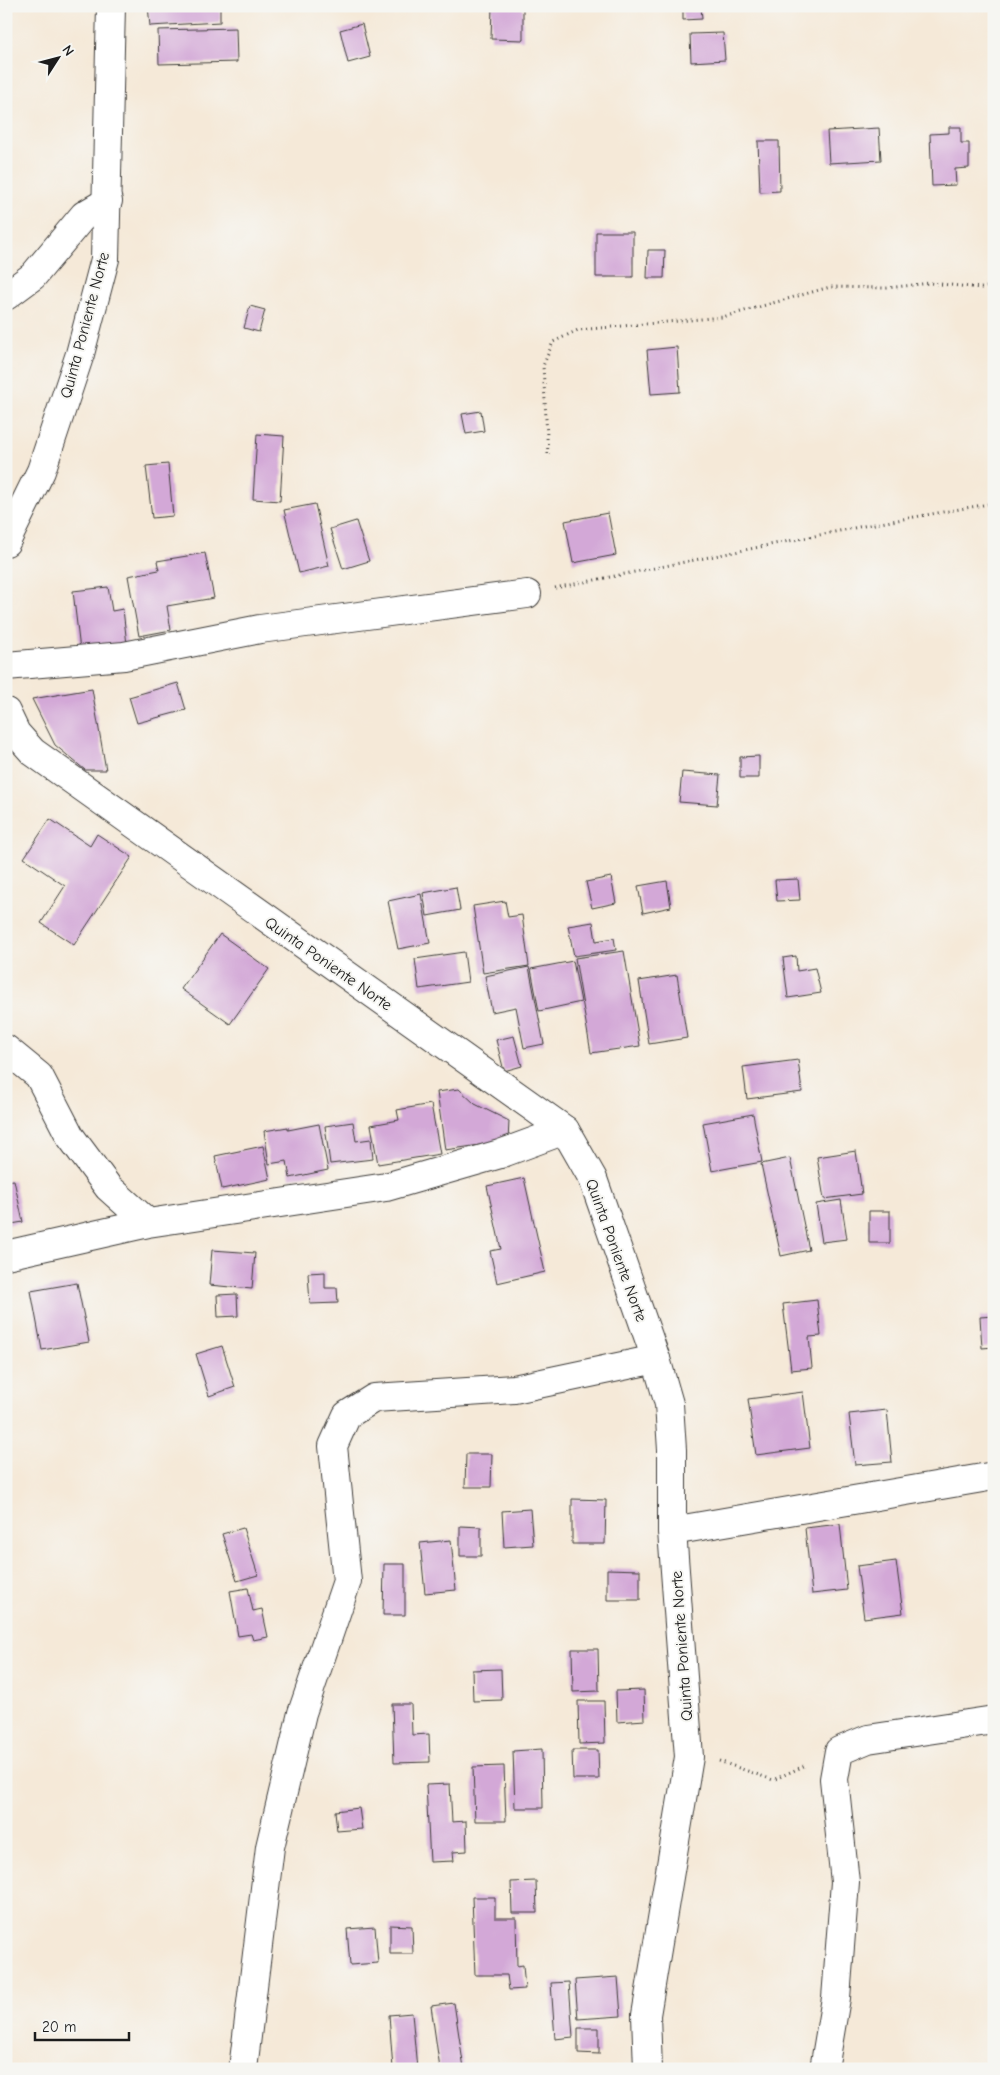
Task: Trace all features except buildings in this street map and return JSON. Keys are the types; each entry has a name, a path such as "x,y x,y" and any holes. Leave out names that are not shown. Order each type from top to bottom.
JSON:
{"street":[{"name":"Quinta Poniente Norte","path":"6,542 41,471 80,354 106,259 111,6"},
{"path":"6,296 34,276 84,215 108,202"},
{"path":"6,666 124,656 260,629 527,594"},
{"name":"Quinta Poniente Norte","path":"6,712 16,733 33,752 565,1130 593,1179 656,1359 669,1404 672,1450 672,1531 689,1757 646,2015 648,2069"},
{"path":"6,1049 39,1076 70,1136 108,1186 148,1223"},
{"path":"6,1255 148,1223 386,1187 500,1154 565,1130"},
{"path":"243,2069 270,1847 302,1714 347,1581 333,1446 347,1415 374,1398 514,1389 656,1359"},
{"path":"672,1531 994,1476"},
{"path":"824,2069 836,1998 845,1882 834,1779 839,1751 868,1739 994,1720"}],"path":[{"path":"548,454 542,366 553,342 578,330 723,317 830,288 887,288 930,283 982,288 994,286"},
{"path":"527,594 869,525 994,503"},
{"path":"689,1757 714,1760 773,1780 839,1751"}]}
